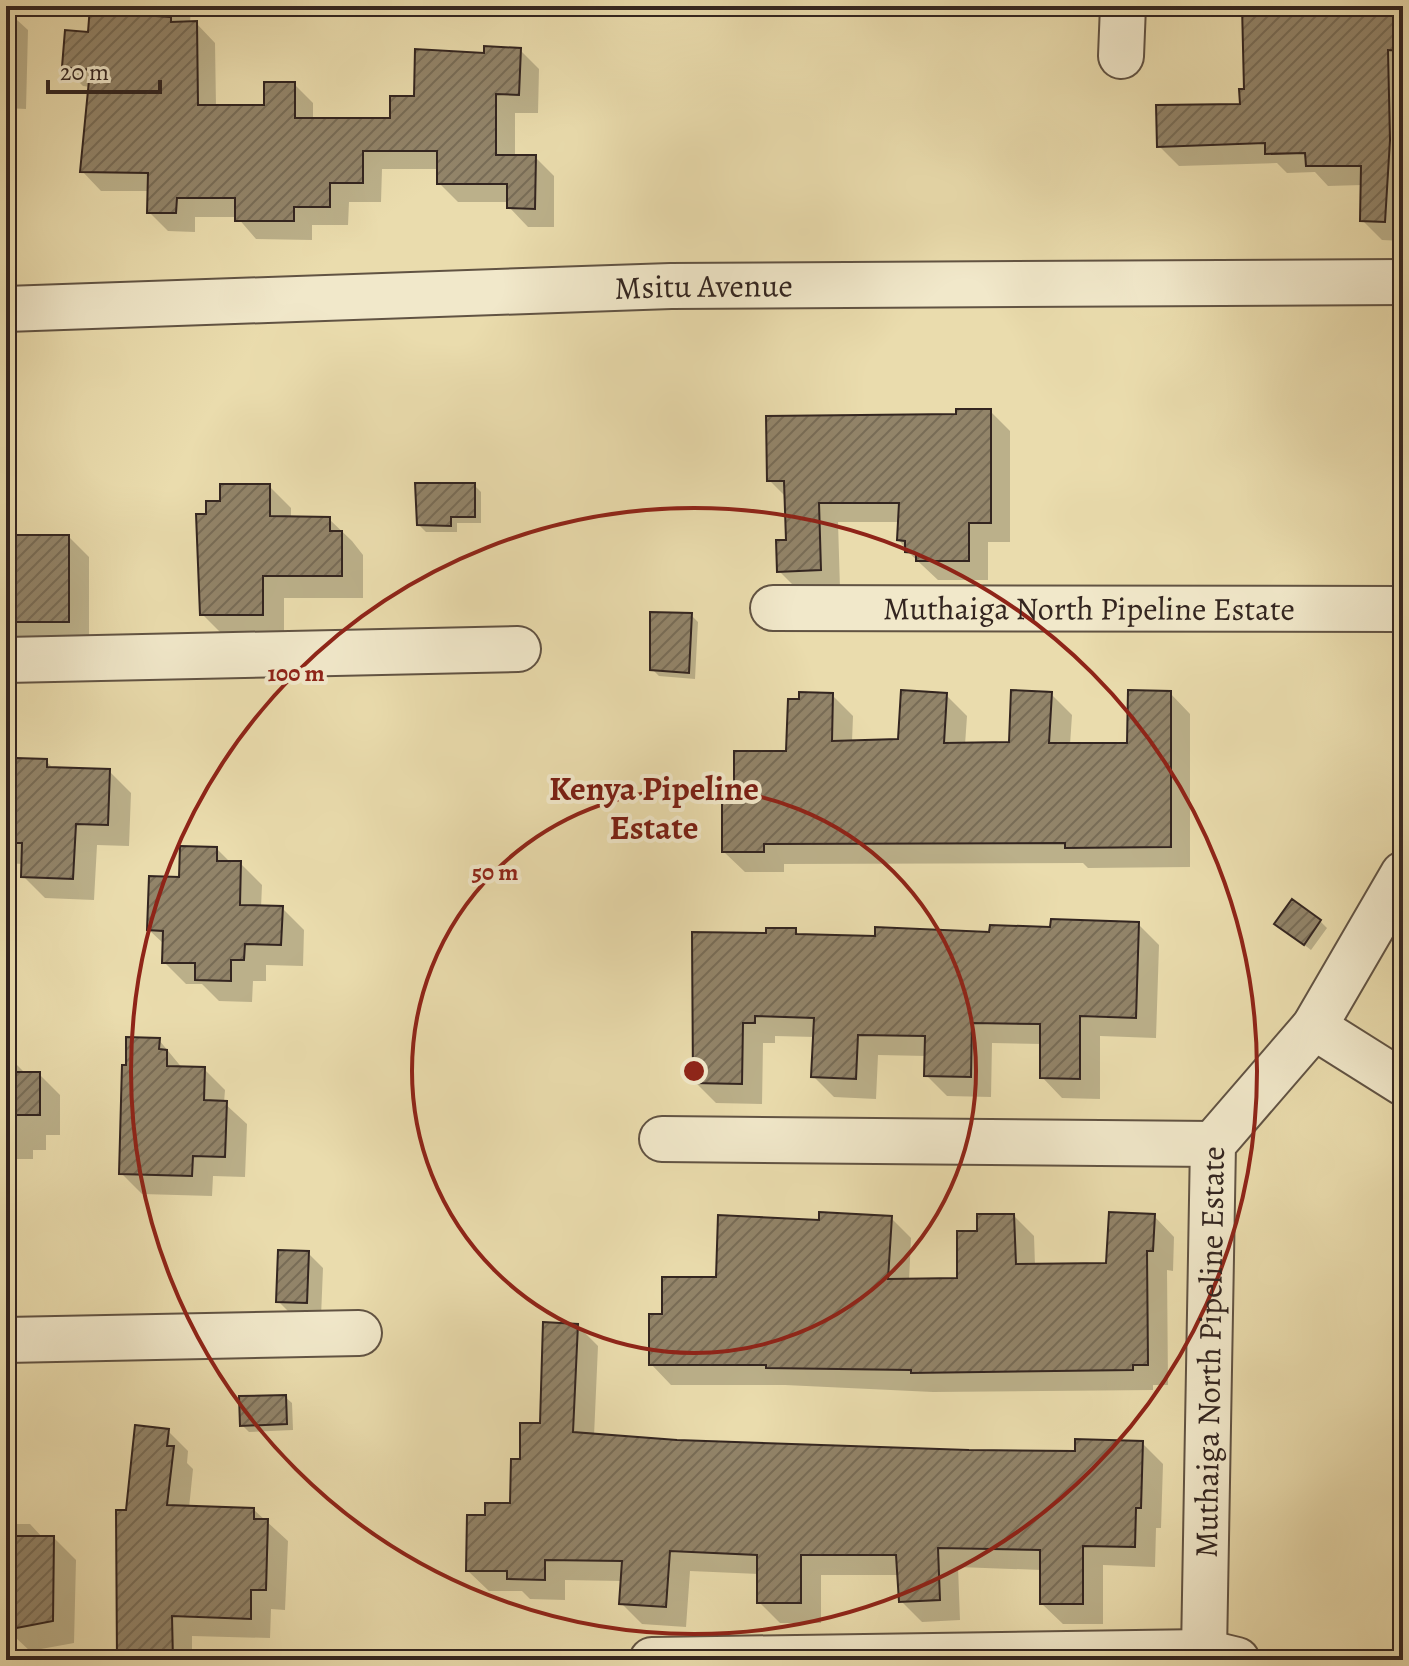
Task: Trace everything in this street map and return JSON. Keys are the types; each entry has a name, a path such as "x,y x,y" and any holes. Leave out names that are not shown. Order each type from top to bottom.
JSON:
{"street":[{"path":"1121,56 1123,6"},
{"name":"Msitu Avenue","path":"6,309 671,286 1403,282"},
{"name":"Muthaiga North Pipeline Estate","path":"773,608 1403,609"},
{"path":"6,660 518,649"},
{"name":"Muthaiga North Pipeline Estate","path":"1220,1656 1213,1144 1314,1027 1403,874"},
{"path":"1314,1027 1403,1083"},
{"path":"662,1139 1213,1144"},
{"path":"6,1340 359,1333"},
{"path":"652,1660 1220,1656"}],"building":[{"path":"90,6 157,8 157,16 171,17 171,22 197,21 198,105 264,105 264,82 295,82 295,118 390,118 390,96 414,96 415,49 484,53 484,46 521,48 519,95 496,94 496,155 536,155 535,209 507,208 507,184 437,184 437,151 363,151 363,183 330,183 330,207 294,207 294,221 235,221 235,198 177,198 176,213 147,213 148,173 80,172 90,70 62,67 65,30 88,32"},
{"path":"1242,6 1403,6 1403,51 1388,50 1390,140 1385,222 1360,221 1361,166 1306,166 1305,153 1265,154 1265,143 1157,147 1156,105 1240,104 1239,89 1244,89"},
{"path":"956,409 991,409 991,523 969,523 969,561 916,561 916,553 905,552 905,541 897,540 899,503 819,503 821,570 777,572 776,540 786,540 784,481 767,481 766,416 956,414"},
{"path":"415,483 475,483 475,517 451,517 451,526 417,525"},
{"path":"220,484 270,484 270,516 330,517 330,531 342,531 342,576 263,576 263,615 200,615 196,514 206,514 206,501 220,501"},
{"path":"6,535 69,535 69,622 6,622"},
{"path":"650,612 692,613 689,673 650,670"},
{"path":"901,690 947,693 944,743 1009,742 1011,690 1052,692 1049,743 1127,743 1128,690 1171,691 1171,847 1065,848 1065,843 764,844 764,852 722,852 722,791 734,791 734,751 786,751 788,699 799,699 799,692 833,693 832,741 898,739"},
{"path":"16,758 47,759 47,767 110,769 108,825 76,824 73,879 21,877 22,843 6,843 6,775 15,776"},
{"path":"180,846 217,847 217,861 241,861 240,905 283,906 281,945 245,944 244,960 231,960 231,981 195,980 195,963 162,963 163,931 147,930 149,876 179,877"},
{"path":"1292,899 1321,920 1304,945 1274,924"},
{"path":"1051,919 1139,922 1136,1018 1080,1016 1080,1079 1040,1078 1040,1024 972,1023 971,1077 924,1076 925,1036 858,1035 856,1079 811,1077 814,1018 755,1016 755,1023 743,1023 742,1084 693,1083 692,932 766,933 766,928 796,928 796,934 875,936 875,927 989,932 990,925 1050,927"},
{"path":"126,1037 160,1038 159,1049 167,1050 167,1066 205,1067 204,1100 227,1101 225,1157 193,1156 192,1176 119,1174 122,1065 126,1065"},
{"path":"6,1072 40,1072 40,1115 6,1115"},
{"path":"819,1212 892,1216 888,1279 957,1278 957,1231 977,1231 977,1214 1014,1214 1016,1264 1106,1263 1109,1212 1155,1214 1153,1251 1147,1251 1148,1365 1133,1365 1133,1370 911,1373 911,1370 766,1368 766,1365 649,1365 649,1314 662,1314 662,1277 716,1277 718,1215 819,1220"},
{"path":"278,1250 309,1251 307,1303 276,1302"},
{"path":"543,1322 578,1324 573,1432 677,1440 969,1450 1075,1451 1075,1439 1143,1441 1141,1508 1136,1508 1135,1547 1083,1546 1083,1604 1040,1604 1040,1550 938,1548 940,1600 899,1602 896,1555 801,1555 801,1603 757,1603 757,1555 670,1551 666,1607 619,1604 622,1561 545,1560 545,1580 507,1579 507,1571 466,1571 467,1515 485,1515 485,1503 510,1503 511,1459 520,1459 520,1423 540,1423"},
{"path":"286,1395 287,1424 240,1426 239,1396"},
{"path":"135,1425 169,1429 167,1446 174,1446 167,1505 254,1508 254,1519 268,1519 266,1590 251,1590 251,1619 172,1616 173,1660 117,1660 116,1510 126,1510"},
{"path":"6,1536 54,1536 53,1621 6,1630"}],"district":[{"name":"Kenya Pipeline Estate","path":"654,808"}]}
